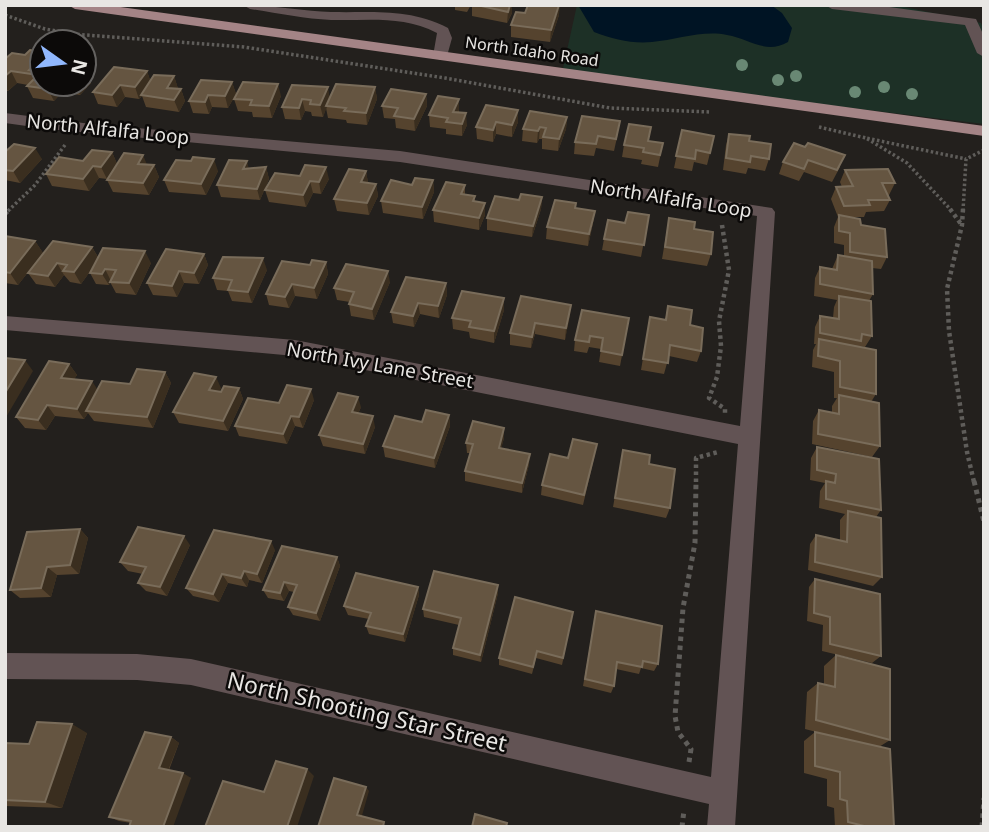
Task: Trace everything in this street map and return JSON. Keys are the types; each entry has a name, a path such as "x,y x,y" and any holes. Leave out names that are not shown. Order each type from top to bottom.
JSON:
{"main road":[{"name":"North Idaho Road","path":"75,5 984,131"}],"street":[{"path":"250,5 329,16 409,15 443,31 445,38 440,56"},
{"path":"832,5 971,22 984,53"},
{"path":"977,5 984,32"},
{"name":"North Alfalfa Loop","path":"5,118 105,132 390,155 766,212 721,827"},
{"name":"North Ivy Lane Street","path":"5,323 295,348 750,437"},
{"name":"North Shooting Star Street","path":"5,666 137,667 191,672 724,794"}],"path":[{"path":"5,15 45,29 73,34 244,47 445,78 610,108 714,112"},
{"path":"816,126 966,159 984,150"},
{"path":"866,138 889,148 949,205 962,225"},
{"path":"5,214 35,185 65,145"},
{"path":"966,159 962,225 947,289 949,331 967,452 984,522"},
{"path":"722,225 729,270 719,321 721,346 717,377 709,398 725,409"},
{"path":"691,749 678,732 674,716 680,634 695,543 696,458 721,451"},
{"path":"982,827 984,798"}],"green space":[{"path":"577,5 895,5 981,23 984,32 984,124 562,73"}],"water":[{"path":"578,5 771,5 782,13 792,28 788,42 772,47 718,34 630,42 594,32"}],"building":[{"path":"477,5 510,5 508,12"},
{"path":"528,5 559,5 551,30 511,25 516,12 525,13"},
{"path":"28,52 28,74 11,71 5,76 5,59 12,53 25,55"},
{"path":"114,67 147,71 135,87 120,85 112,95 98,93 98,86"},
{"path":"154,75 174,76 167,88 181,89 174,100 141,95"},
{"path":"201,80 232,82 225,96 208,95 205,102 189,101"},
{"path":"243,82 278,84 269,106 250,105 252,100 234,99"},
{"path":"336,84 375,87 366,113 326,106"},
{"path":"292,85 328,87 320,105 310,104 311,100 302,99 299,108 282,107"},
{"path":"391,89 426,94 414,119 394,116 398,108 382,106"},
{"path":"438,96 459,99 453,112 466,113 462,124 446,122 448,118 429,115"},
{"path":"486,105 518,110 512,125 496,122 493,130 476,127"},
{"path":"530,111 567,117 559,139 543,137 546,128 540,127 538,131 523,129"},
{"path":"582,116 620,121 616,139 598,136 596,144 575,142"},
{"path":"629,124 651,127 648,141 663,143 660,155 643,152 644,148 624,145"},
{"path":"682,130 714,136 710,153 696,150 695,159 676,156"},
{"path":"729,134 750,136 749,141 771,144 769,159 751,156 750,162 726,158"},
{"path":"794,143 805,147 808,143 845,155 837,170 808,160 804,169 783,162"},
{"path":"14,144 35,148 13,171 5,170 5,152"},
{"path":"92,150 112,152 101,167 93,166 83,179 46,174 59,157 83,161"},
{"path":"124,153 143,155 138,164 154,165 143,183 107,180"},
{"path":"193,157 214,159 201,184 164,180 176,160 191,161"},
{"path":"229,160 247,161 243,169 266,167 257,189 217,185"},
{"path":"305,165 326,167 319,182 310,181 303,195 265,190 275,173 300,176"},
{"path":"349,169 366,171 361,182 376,184 367,203 334,199"},
{"path":"888,169 895,183 882,183 890,200 868,200 870,205 844,206 836,187 853,186 845,170"},
{"path":"415,178 433,180 422,207 381,201 391,180 412,185"},
{"path":"446,182 465,185 461,194 475,196 473,201 485,203 479,218 433,210"},
{"path":"521,194 542,197 533,226 487,218 495,196 519,200"},
{"path":"555,200 576,203 575,208 595,211 589,234 547,227"},
{"path":"628,212 649,215 644,245 604,239 608,220 625,223"},
{"path":"839,215 860,219 861,225 885,229 887,257 850,252 850,233 839,231"},
{"path":"669,218 695,222 694,229 713,232 711,254 665,247"},
{"path":"5,236 35,241 10,273 5,272"},
{"path":"53,241 92,247 74,272 63,271 67,265 57,263 48,276 28,273"},
{"path":"103,248 145,251 129,283 110,282 116,270 105,269 102,274 90,273"},
{"path":"166,249 204,254 194,273 179,271 172,286 147,283"},
{"path":"838,255 872,261 873,294 820,284 820,267 837,270"},
{"path":"223,257 263,258 248,292 228,290 232,280 213,278"},
{"path":"312,260 326,262 314,288 292,284 285,297 266,294 282,261 310,265"},
{"path":"346,264 388,271 372,309 349,304 354,292 334,288"},
{"path":"406,277 446,283 438,306 418,303 413,316 391,312"},
{"path":"462,291 504,298 494,331 469,327 471,321 452,318"},
{"path":"521,296 571,305 566,328 535,323 532,337 510,333"},
{"path":"839,296 871,301 872,336 862,334 861,341 820,333 820,316 839,319"},
{"path":"668,306 692,310 690,325 703,328 701,351 670,345 668,363 643,359 650,317 666,320"},
{"path":"582,310 629,318 622,355 601,351 603,338 590,336 589,342 575,340"},
{"path":"819,339 876,350 876,394 840,387 840,361 818,356"},
{"path":"5,358 25,360 5,393"},
{"path":"49,361 69,364 61,378 92,381 77,409 47,405 38,420 16,417"},
{"path":"137,369 165,372 147,417 86,411 102,381 130,384"},
{"path":"194,373 216,377 209,390 221,392 224,386 239,388 223,421 173,412"},
{"path":"287,385 311,389 299,417 291,416 283,434 235,426 248,398 279,403"},
{"path":"338,393 358,397 352,412 373,416 363,444 319,435"},
{"path":"839,395 879,403 880,446 818,434 819,410 839,414"},
{"path":"426,410 449,415 434,458 383,446 395,416 422,422"},
{"path":"473,421 504,428 499,448 530,454 522,483 465,471 473,444 466,443"},
{"path":"573,439 597,444 584,495 542,485 550,454 568,458"},
{"path":"817,447 879,459 881,510 826,499 826,481 835,483 836,474 817,470"},
{"path":"623,450 650,455 649,464 675,469 670,508 615,498"},
{"path":"848,511 881,518 882,577 815,562 816,535 847,542"},
{"path":"138,527 184,536 160,587 138,583 146,567 120,562"},
{"path":"80,529 70,565 47,567 41,588 10,590 27,532"},
{"path":"214,530 271,541 257,574 244,571 241,578 222,574 213,594 186,588"},
{"path":"282,546 337,557 316,613 288,607 297,585 284,582 280,593 263,590"},
{"path":"434,571 498,585 480,655 453,648 461,618 423,609"},
{"path":"356,573 418,587 403,634 366,626 371,613 344,606"},
{"path":"815,579 880,594 881,656 830,644 830,617 814,613"},
{"path":"515,597 573,612 563,658 537,651 533,667 499,658"},
{"path":"596,611 662,626 658,664 643,661 642,667 617,662 614,686 585,679"},
{"path":"836,655 890,669 890,740 816,720 818,683 835,687"},
{"path":"37,722 72,724 45,802 5,800 5,743 29,744"},
{"path":"145,732 171,737 159,768 183,773 163,827 129,827 131,821 109,817"},
{"path":"815,732 890,749 894,827 868,827 848,822 847,801 840,799 840,772 815,766"},
{"path":"276,761 307,769 287,827 205,827 223,781 264,792"},
{"path":"334,778 366,787 357,815 384,822 383,827 318,827"},
{"path":"475,814 507,823 506,827 472,827"}]}
